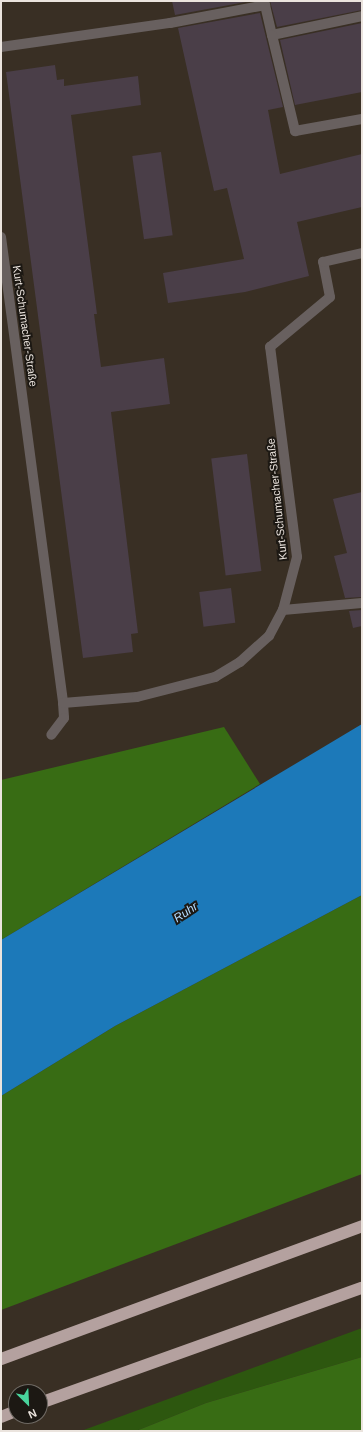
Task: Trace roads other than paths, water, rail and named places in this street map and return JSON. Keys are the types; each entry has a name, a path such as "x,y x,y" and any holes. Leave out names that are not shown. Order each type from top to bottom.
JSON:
{"highway":[{"path":"1,1359 362,1226"},
{"path":"48,1400 362,1288"}],"street":[{"path":"1,47 170,23 265,5 295,131 362,119"},
{"path":"272,35 362,16"},
{"name":"Kurt-Schumacher-Straße","path":"1,237 63,703 64,718 51,735"},
{"name":"Kurt-Schumacher-Straße","path":"63,703 137,696 215,676 240,662 269,636 283,610 297,557 270,348 330,297 323,262 362,253"},
{"path":"283,610 362,603"}],"water":[{"name":"Ruhr","path":"362,724 362,895 115,1026 1,1096 1,940"}]}
